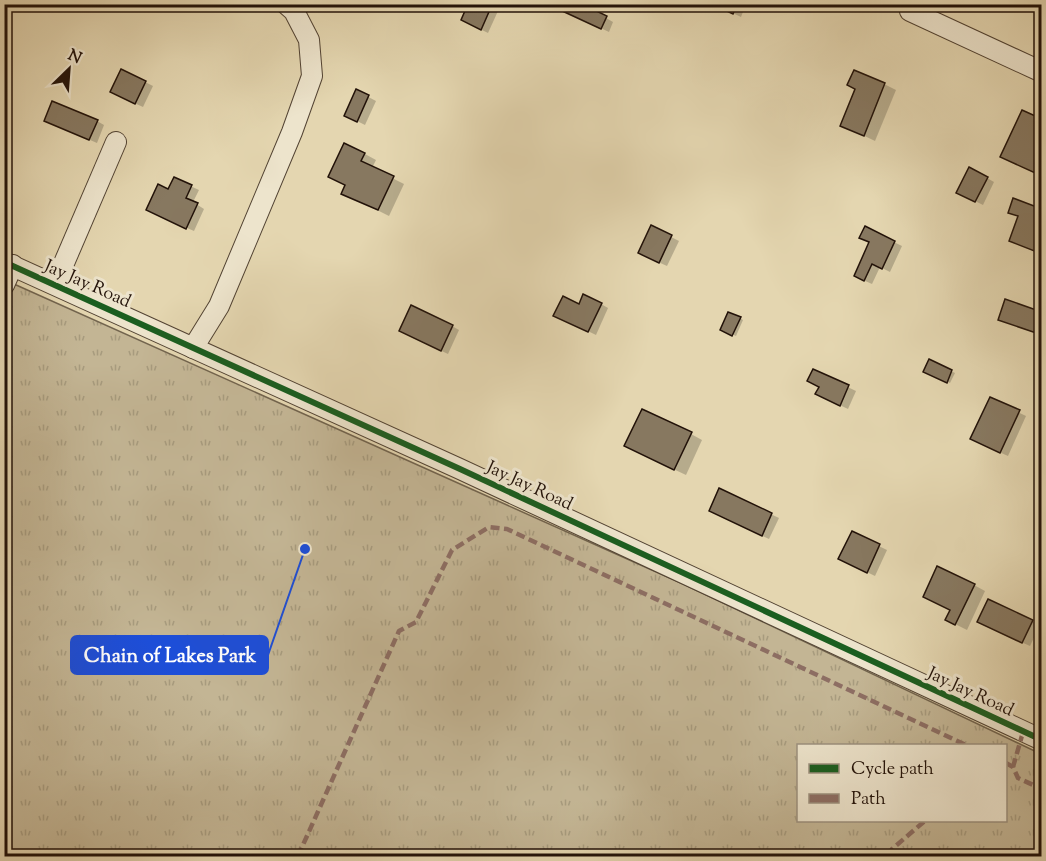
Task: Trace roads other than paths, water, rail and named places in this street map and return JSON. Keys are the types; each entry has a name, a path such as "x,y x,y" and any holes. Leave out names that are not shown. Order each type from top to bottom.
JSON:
{"street":[{"path":"193,348 219,306 292,132 312,76 309,40 294,11 286,4"},
{"path":"910,11 1041,72"},
{"path":"55,284 116,142"},
{"path":"4,285 9,263"},
{"name":"Jay Jay Road","path":"9,263 1041,740"}],"place":[{"name":"Chain of Lakes Park","path":"305,549"}]}
